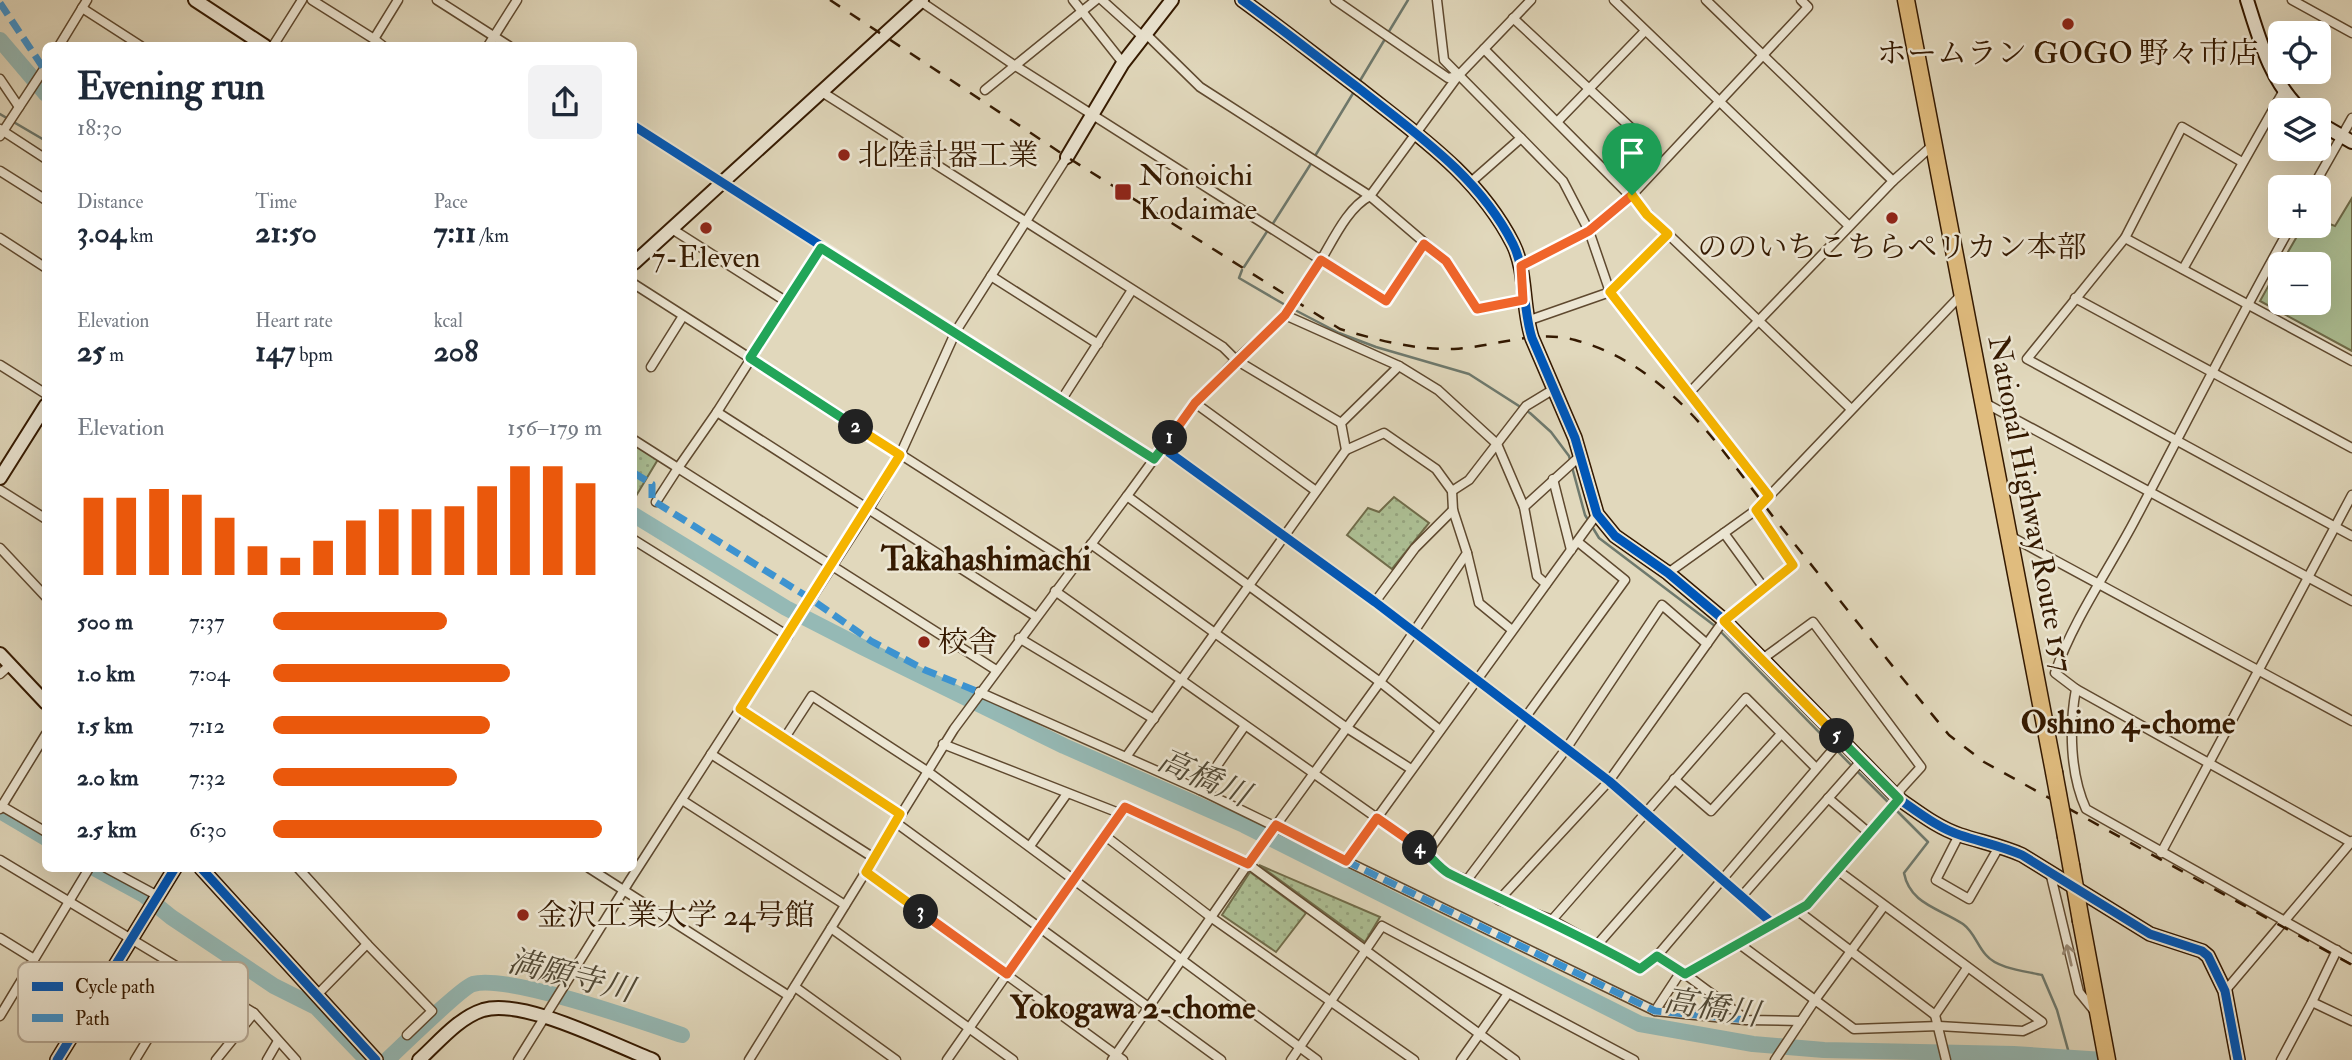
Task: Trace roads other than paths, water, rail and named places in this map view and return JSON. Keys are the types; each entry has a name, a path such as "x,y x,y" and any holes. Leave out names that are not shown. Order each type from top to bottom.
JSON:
{"highway":[{"name":"National Highway Route 157","path":"1906,0 1985,403 2107,1060"}],"street":[{"path":"195,0 259,42"},
{"path":"275,42 302,0"},
{"path":"312,0 377,42"},
{"path":"373,39 398,0"},
{"path":"437,0 503,42"},
{"path":"451,9 457,0"},
{"path":"490,42 517,0"},
{"path":"1073,0 1123,63"},
{"path":"985,90 1096,0"},
{"path":"1102,0 1200,87 1370,196 1446,261 1477,309 1523,300"},
{"path":"637,869 869,509 900,455 956,331 1067,157 1123,63 1172,0"},
{"path":"1242,0 1415,131 1471,182 1514,245 1521,266 1527,321 1555,389 1578,457 1592,520 1668,573 1720,626 1762,660 1836,745 1894,804 1959,835 2000,845 2050,872 2150,934 2202,951 2214,963 2225,991 2238,1060"},
{"path":"1335,0 1448,78 1458,76"},
{"path":"1437,0 1444,60 1563,181 1589,231 1610,292 1769,496"},
{"path":"749,1060 943,744 1035,616 1195,403 1288,310 1343,224 1363,200 1370,196 1415,131 1458,76 1531,0"},
{"path":"1614,0 1849,225"},
{"path":"1706,0 1893,181"},
{"path":"1521,266 1589,231 1632,195 1808,7 1801,0"},
{"path":"2247,0 2272,73 2289,98"},
{"path":"2292,0 2352,33"},
{"path":"637,260 921,1 1014,65 1270,230 1386,301 1424,244"},
{"path":"61,42 85,4 136,42"},
{"path":"1513,18 1643,139"},
{"path":"1558,121 1645,31"},
{"path":"1485,49 1632,195 1647,215 1850,408"},
{"path":"42,72 2,131 42,156"},
{"path":"0,79 20,105"},
{"path":"822,92 1223,347 1237,360 1341,424 1346,450"},
{"path":"2183,269 2283,92"},
{"path":"2322,175 2347,139 2352,118"},
{"path":"2242,162 2182,127 2125,238 2027,359 2352,536"},
{"path":"637,128 1154,459"},
{"path":"2331,130 2347,139"},
{"path":"1471,182 1521,138"},
{"path":"1690,392 1916,156 1934,144"},
{"path":"0,171 42,197"},
{"path":"672,229 787,302"},
{"path":"1527,321 1610,292 1668,234"},
{"path":"0,238 42,265"},
{"path":"2125,238 2352,360"},
{"path":"2225,991 2352,842 2076,689 2055,673 2065,645 2102,583 2247,303 2284,238"},
{"path":"656,502 717,412 821,248"},
{"path":"990,276 1098,344"},
{"path":"637,286 1074,566"},
{"path":"1062,399 1132,290"},
{"path":"1668,573 1756,510 1962,293"},
{"path":"2075,298 2352,448"},
{"path":"1288,310 1399,366 1438,390 1497,444 1524,507 1536,576 1546,584"},
{"path":"651,367 683,316"},
{"path":"0,365 42,391"},
{"path":"1341,424 1399,366"},
{"path":"1451,491 1469,480 1524,409 1555,389"},
{"path":"1195,403 1316,491"},
{"path":"1985,403 2352,601"},
{"path":"0,478 42,411"},
{"path":"717,412 1035,616"},
{"path":"1126,757 1346,450 1384,433 1436,470 1451,491 1453,510 1479,603 1512,630"},
{"path":"637,442 996,670"},
{"path":"1163,448 1477,678 1526,719 1609,781 1772,923"},
{"path":"1524,507 1578,457"},
{"path":"1553,479 1571,550"},
{"path":"0,490 42,516"},
{"path":"2161,853 2352,495"},
{"path":"1127,496 1380,682 1440,730"},
{"path":"1375,602 1415,548 1453,510"},
{"path":"1499,900 1609,781 1720,626 1793,565 1756,510"},
{"path":"1346,861 1592,520"},
{"path":"1724,533 1764,588"},
{"path":"2010,536 2102,583 2352,721"},
{"path":"1427,853 1625,580 1578,541"},
{"path":"637,542 788,636"},
{"path":"1091,544 1347,728 1411,769"},
{"path":"0,548 42,593"},
{"path":"866,872 1117,1058 1148,1007 1250,860 1315,775 1467,553"},
{"path":"1055,591 1244,727 1427,853 1446,872 1467,880 1499,900 1552,920 1640,969 1657,956 1836,745"},
{"path":"1467,880 1566,749 1662,605 1707,644"},
{"path":"1655,1011 1678,976 1807,905 1894,804 1900,790 1921,767 1813,622 1762,660"},
{"path":"1019,638 1154,719"},
{"path":"0,654 5,669 42,700"},
{"path":"2076,689 2072,712 2074,764 2086,809 2352,958"},
{"path":"979,692 1276,825 1655,1011 1799,1023"},
{"path":"784,739 812,695 927,771 1317,1060"},
{"path":"1552,920 1746,698 1815,767"},
{"path":"740,709 898,818 1040,928 1221,1060"},
{"path":"1200,790 1244,727"},
{"path":"1674,779 1711,811 1781,734"},
{"path":"42,740 1,807 42,830"},
{"path":"943,744 1066,795 1119,813"},
{"path":"711,754 874,858"},
{"path":"1742,896 1857,766"},
{"path":"1030,846 1066,795"},
{"path":"1828,798 1869,833"},
{"path":"682,800 845,905"},
{"path":"947,1060 1125,807 1250,860 1515,1060"},
{"path":"1104,835 1212,918 1414,1060"},
{"path":"1959,835 1936,880 1969,899 2000,845"},
{"path":"1597,945 1684,846"},
{"path":"0,860 169,962"},
{"path":"1738,943 1854,1029 1939,1026 2023,1031 2042,1022 1837,870"},
{"path":"32,962 87,872"},
{"path":"112,872 156,900"},
{"path":"117,962 174,872"},
{"path":"205,872 376,1060"},
{"path":"302,872 432,1011 407,1035"},
{"path":"595,872 789,996"},
{"path":"518,1060 635,872"},
{"path":"2050,872 2079,992 2100,1021"},
{"path":"1775,1060 1884,906"},
{"path":"1798,911 1935,1015 1945,1060"},
{"path":"1291,1060 1333,1002 1382,926 1507,995 1634,1060"},
{"path":"831,929 1013,1060"},
{"path":"0,939 34,959"},
{"path":"317,995 367,944"},
{"path":"2281,1060 2337,950"},
{"path":"1657,956 1747,1020"},
{"path":"1935,1015 1967,968"},
{"path":"0,1016 18,986"},
{"path":"795,986 896,1060"},
{"path":"1461,1060 1507,995"},
{"path":"2312,1002 2352,1021"},
{"path":"419,1060 464,1020 482,1011 502,1007 525,1009 630,1056 653,1060"},
{"path":"248,1009 296,1060"},
{"path":"248,1020 254,1013"},
{"path":"267,1060 278,1041"},
{"path":"57,1060 68,1042"},
{"path":"135,1060 146,1042"},
{"path":"216,1060 231,1042"}],"waterway":[{"path":"1388,33 1408,0"},
{"path":"1358,84 1385,39"},
{"name":"高橋川","path":"0,40 42,89"},
{"path":"1315,156 1355,90"},
{"path":"0,114 42,139"},
{"path":"1272,225 1312,162"},
{"path":"1244,267 1268,230"},
{"path":"1242,270 1239,278 1287,306"},
{"path":"1293,309 1339,333 1376,347 1469,374 1530,413 1551,432 1569,456 1585,515 1599,538 1715,626"},
{"name":"高橋川","path":"637,517 786,608 862,647 1064,746 1244,825 1640,1024 1753,1044 1824,1050 2014,1054 2104,1060"},
{"path":"1720,631 1852,766"},
{"path":"1857,771 1928,842 1904,873 1912,892 1919,899 1967,927 1991,960 2012,969 2042,975 2057,1010 2070,1057"},
{"name":"満願寺川","path":"0,811 42,836"},
{"name":"満願寺川","path":"101,872 144,895 171,917 238,962"},
{"name":"満願寺川","path":"248,969 274,986 316,1007 367,1060"},
{"name":"満願寺川","path":"388,1059 473,984 490,983 544,992 682,1035"}],"railway":[{"path":"830,0 1067,157 1340,329 1396,344 1439,349 1469,348 1530,337 1560,337 1611,353 1643,372 1671,394 1721,448 1789,537 1949,735 1984,762 2352,965"}],"place":[{"name":"ホームラン GOGO 野々市店","path":"2068,24"},
{"name":"北陸計器工業","path":"844,155"},
{"name":"Nonoichi Kodaimae","path":"1123,192"},
{"name":"ののいちこちらペリカン本部","path":"1892,218"},
{"name":"7-Eleven","path":"706,228"},
{"name":"校舎","path":"924,642"},
{"name":"金沢工業大学 24号館","path":"523,915"}],"district":[{"name":"Takahashimachi","path":"986,558"},
{"name":"Oshino 4-chome","path":"2128,722"},
{"name":"Yokogawa 2-chome","path":"1133,1007"}]}
